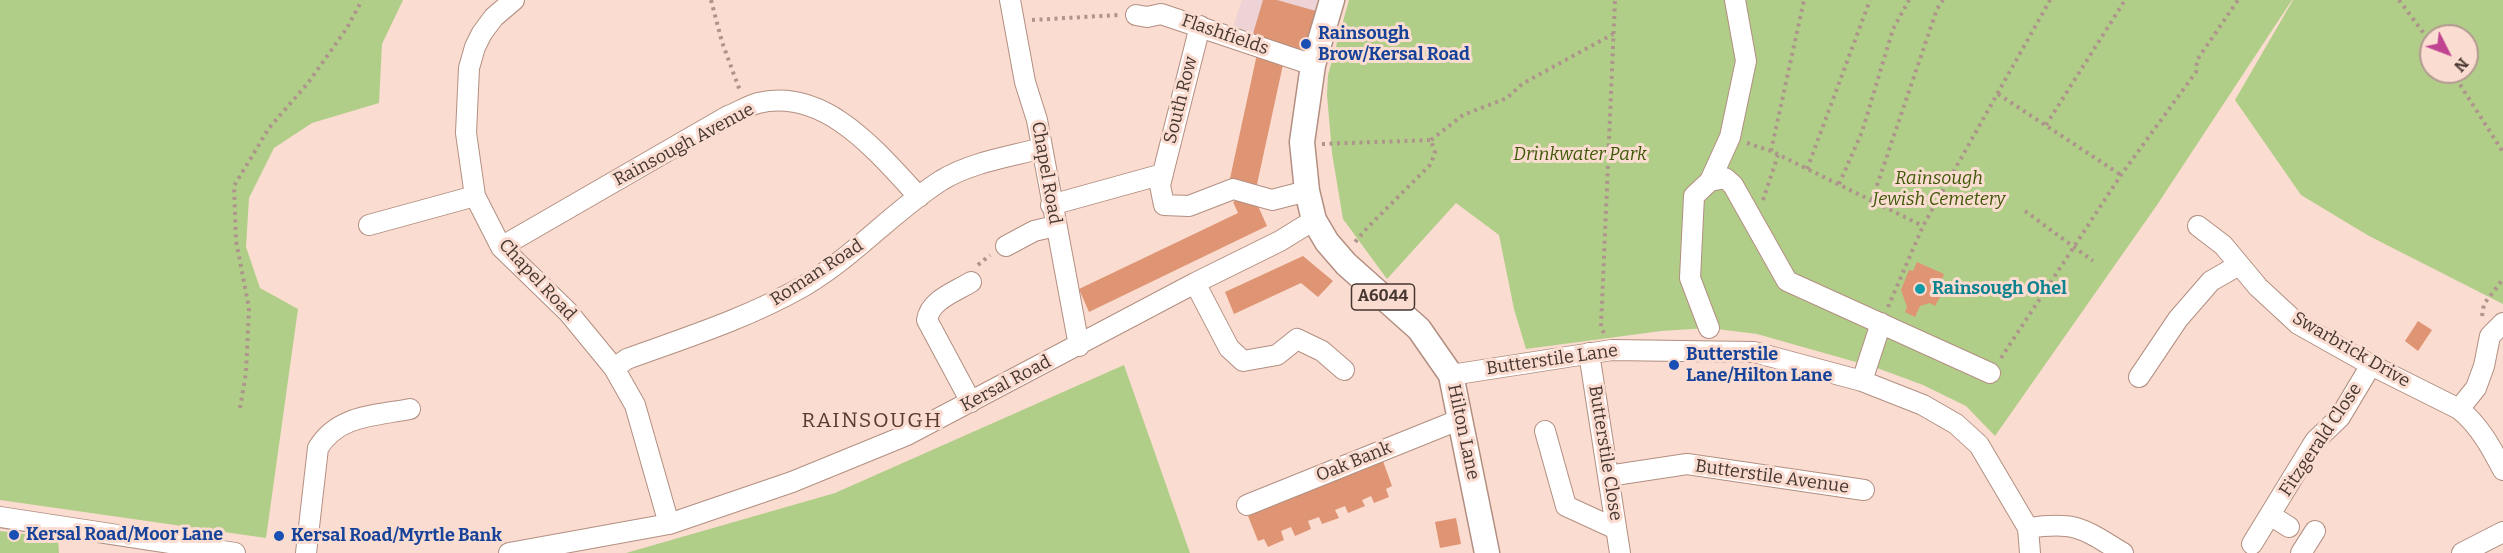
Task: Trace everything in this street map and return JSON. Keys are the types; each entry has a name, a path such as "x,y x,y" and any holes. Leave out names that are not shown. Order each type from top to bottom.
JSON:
{"main road":[{"path":"1314,220 1307,191 1302,142 1313,65 1332,0"},
{"name":"Hilton Lane","path":"1314,220 1338,255 1419,329 1451,375 1487,553"}],"street":[{"name":"Chapel Road","path":"514,0 498,13 482,33 469,68 466,133 475,196 501,247 568,312 614,368 635,405 669,524"},
{"name":"Chapel Road","path":"1010,0 1025,82 1037,120 1079,346"},
{"path":"1709,328 1690,278 1694,196 1710,181 1730,137 1746,61 1735,0"},
{"name":"Flashfields","path":"1136,15 1147,17 1161,14 1313,65"},
{"name":"South Row","path":"1200,26 1160,185 1164,205 1189,206 1233,189 1272,200 1307,191"},
{"name":"Rainsough Avenue","path":"501,247 728,116 758,104 789,101 810,105 836,117 886,161 919,197"},
{"name":"Roman Road","path":"614,368 627,359 741,319 804,286 867,241 944,179 972,166 1042,148"},
{"path":"1051,205 1163,174"},
{"path":"1710,181 1725,178 1733,186 1787,281 1990,374"},
{"path":"369,225 475,196"},
{"name":"Kersal Road","path":"509,553 669,524 813,474 907,435 1195,283 1280,241 1314,220"},
{"path":"1006,246 1034,231 1055,226"},
{"name":"Swarbrick Drive","path":"2198,226 2223,245 2258,287 2298,324 2371,365 2459,409 2469,417 2490,445 2503,470"},
{"path":"2139,377 2178,319 2211,281 2239,265"},
{"path":"971,282 934,304 928,311 927,320 971,402"},
{"path":"1195,283 1229,348 1244,361 1277,355 1297,339 1322,351 1344,370"},
{"path":"1862,381 1881,324"},
{"path":"2459,409 2476,388 2496,330"},
{"name":"Butterstile Lane","path":"1451,375 1612,350 1754,352 1862,381 1923,405 1956,424 1979,445 2028,528 2030,553"},
{"name":"Butterstile Close","path":"1589,353 1620,553"},
{"name":"Fitzgerald Close","path":"2252,544 2315,441 2340,417 2371,365"},
{"path":"306,553 318,448 325,436 334,428 354,420 410,409"},
{"name":"Oak Bank","path":"1247,506 1461,419"},
{"path":"1545,431 1566,506 1616,529"},
{"name":"Butterstile Avenue","path":"1608,476 1687,464 1837,494 1864,490"},
{"name":"Fitzgerald Close","path":"2270,515 2289,527"},
{"path":"0,517 178,549 235,553"},
{"path":"2028,528 2060,524 2086,530 2123,553"},
{"path":"2301,553 2315,531"},
{"path":"2464,553 2503,532"}],"path":[{"path":"240,408 246,373 249,308 236,241 234,186 269,128 308,83 346,28 362,0"},
{"path":"711,0 722,42 749,107"},
{"path":"1612,350 1601,327 1615,0"},
{"path":"1771,151 1804,0"},
{"path":"1807,169 1870,0"},
{"path":"1839,184 1862,132 1893,29 1909,0"},
{"path":"1872,200 1937,9 1943,0"},
{"path":"1881,324 1923,225 2050,0"},
{"path":"2046,125 2125,0"},
{"path":"1990,374 2121,175 2196,72 2197,60 2238,0"},
{"path":"2399,0 2419,27"},
{"path":"1014,21 1136,15"},
{"path":"1302,142 1324,144 1431,140 1463,115 1507,98 1522,84 1614,34"},
{"path":"2460,84 2503,155"},
{"path":"1998,94 2121,175"},
{"path":"1730,137 1771,151 1923,225"},
{"path":"1338,255 1354,244 1430,165 1435,153 1431,140"},
{"path":"1755,224 1779,155"},
{"path":"2025,211 2093,261"},
{"path":"971,282 979,262 1006,246"},
{"path":"2496,330 2482,316 2484,304 2503,279"}],"shaded area":[{"path":"1242,0 1319,0 1303,52 1231,33"}],"green space":[{"path":"0,0 403,0 382,44 379,103 312,123 274,148 249,198 246,247 260,288 298,309 266,538 0,500"},
{"name":"Rainsough Jewish Cemetery","path":"1349,0 2292,0 2157,205 1995,436 1966,406 1923,385 1877,368 1757,334 1709,328 1661,331 1526,349 1514,309 1499,235 1456,203 1387,279 1343,219 1332,153 1327,95 1328,75"},
{"path":"2293,0 2503,0 2503,304 2369,236 2301,195 2235,100"},
{"path":"1124,365 1190,553 626,553 835,493"},
{"path":"0,531 58,538 59,553 0,553"}],"building":[{"path":"1263,0 1277,0 1316,11 1303,53 1252,37"},
{"path":"1257,54 1284,60 1256,189 1229,183"},
{"path":"1248,195 1254,197 1267,226 1089,312 1079,289 1238,213 1233,202"},
{"path":"1303,256 1333,281 1318,297 1301,283 1234,314 1225,292"},
{"name":"Rainsough Ohel","path":"1917,262 1944,274 1939,288 1941,295 1935,306 1930,303 1920,306 1915,317 1905,312 1907,307 1901,290 1909,270 1913,271"},
{"path":"2418,321 2432,330 2418,351 2405,341"},
{"path":"1383,461 1392,486 1386,489 1389,497 1374,503 1371,496 1362,500 1365,506 1348,513 1345,506 1335,510 1339,518 1322,524 1319,517 1308,521 1311,529 1295,536 1291,527 1281,531 1284,540 1268,547 1264,539 1258,541 1248,516"},
{"path":"1456,518 1461,544 1440,548 1435,522"}],"place":[{"name":"Rainsough Brow/Kersal Road","path":"1306,44"},
{"name":"Rainsough Ohel","path":"1920,289"},
{"name":"Butterstile Lane/Hilton Lane","path":"1674,365"},
{"name":"Kersal Road/Moor Lane","path":"14,535"},
{"name":"Kersal Road/Myrtle Bank","path":"279,536"}],"district":[{"name":"RAINSOUGH","path":"872,421"}],"park label":[{"name":"Drinkwater Park","path":"1580,155"}]}
